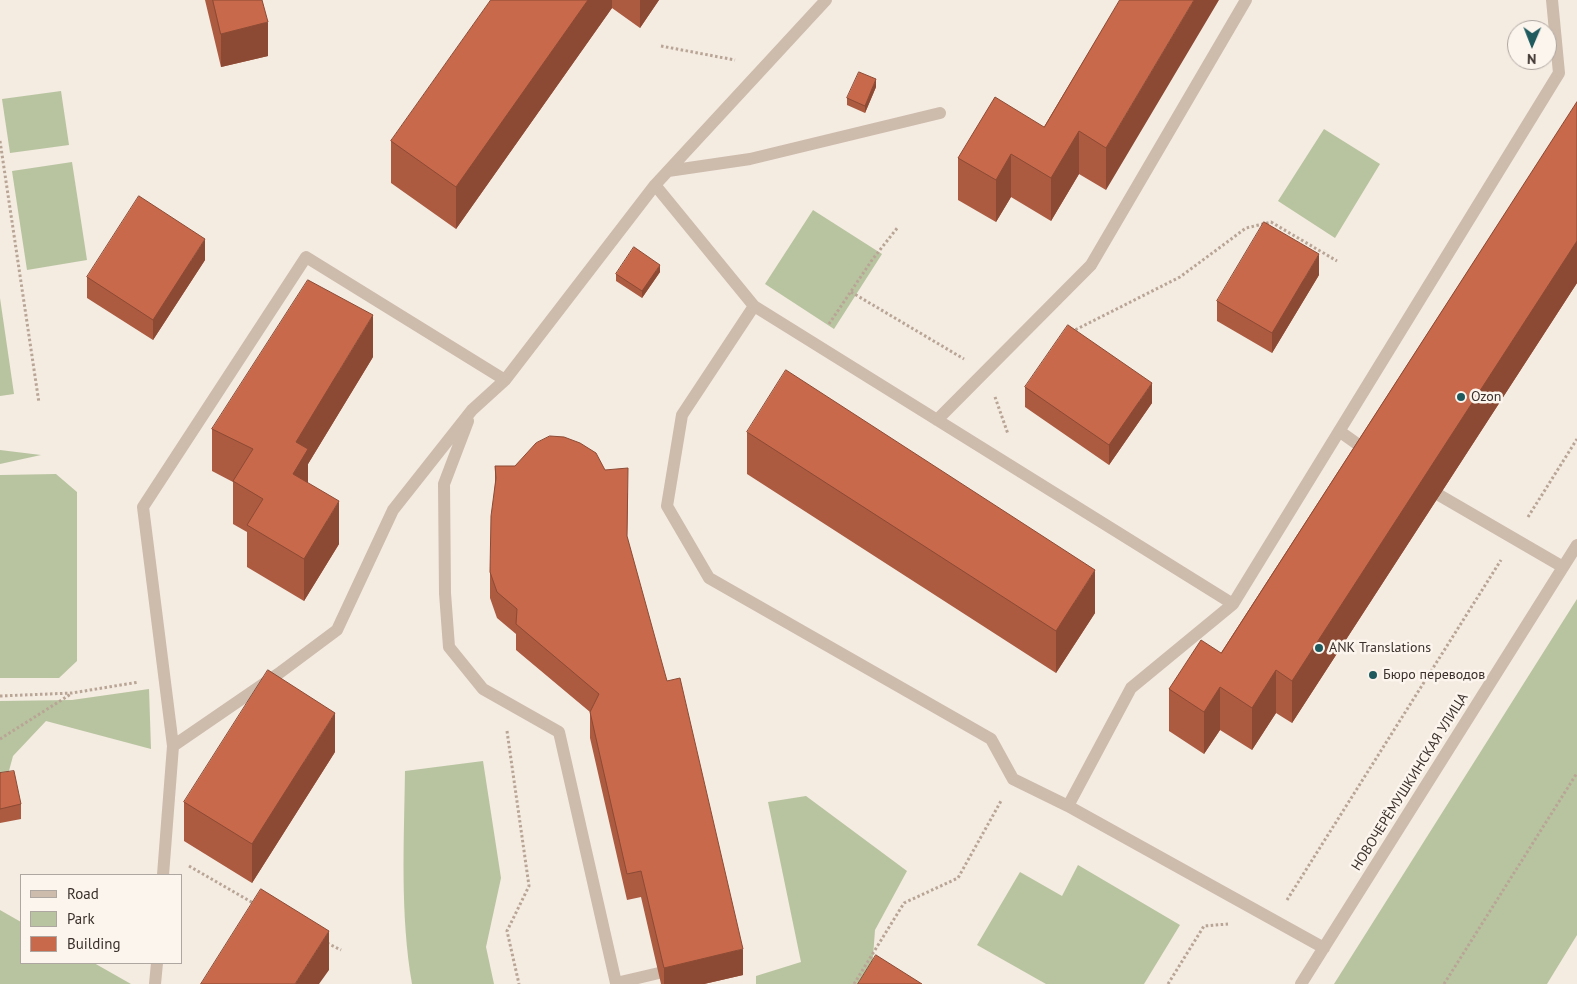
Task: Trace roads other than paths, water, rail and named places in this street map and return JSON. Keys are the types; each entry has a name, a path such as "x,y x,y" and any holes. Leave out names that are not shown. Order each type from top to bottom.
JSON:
{"street":[{"path":"173,746 278,674 337,630 393,510 472,410 504,380 655,185 826,0"},
{"path":"937,420 1091,265 1246,0"},
{"path":"1068,806 1132,688 1233,604 1558,73 1552,0"},
{"path":"668,172 750,159 940,113"},
{"path":"655,185 754,306 1233,604"},
{"path":"163,874 173,746 143,507 306,257 504,380"},
{"path":"754,306 682,415 667,506 709,578 991,739 1013,779 1068,806 1324,948"},
{"path":"472,410 444,484 445,593 449,646 483,689 559,732 616,984 658,973"},
{"path":"1339,431 1375,457"},
{"path":"1440,495 1563,567"},
{"name":"НОВОЧЕРЁМУШКИНСКАЯ УЛИЦА","path":"1301,984 1577,545"},
{"path":"155,984 157,964"}],"place":[{"name":"Ozon","path":"1461,397"},
{"name":"ANK Translations","path":"1319,648"},
{"name":"Бюро переводов","path":"1373,675"}]}
